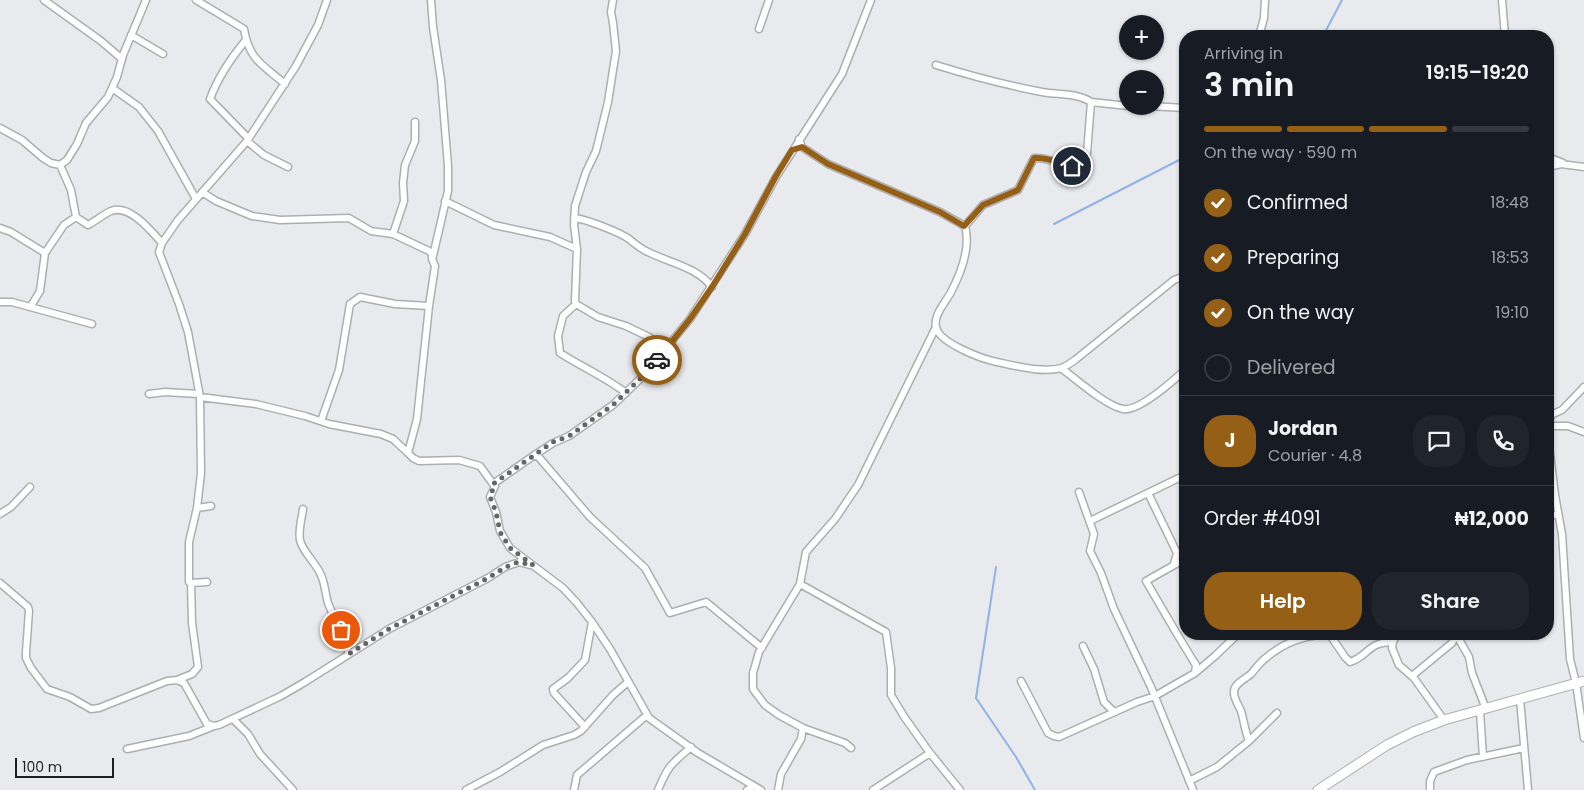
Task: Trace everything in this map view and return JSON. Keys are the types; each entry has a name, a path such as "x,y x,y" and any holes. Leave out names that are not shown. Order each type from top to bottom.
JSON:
{"street":[{"path":"44,0 101,41 122,59"},
{"path":"0,128 22,140 51,163 60,165 67,160 77,144 86,123 108,97 146,0"},
{"path":"196,0 244,29 246,40 253,56 284,84"},
{"path":"0,583 28,607 26,658 31,668 51,692 70,698 88,708 95,709 167,681 177,680 196,671 198,664 192,623 189,542 197,508 201,473 200,396 188,332 159,252 162,244 178,220 248,140 296,66 318,25 327,0"},
{"path":"431,0 433,27 442,80 448,166 448,191 432,259"},
{"path":"576,304 577,249 574,218 577,197 596,150 608,102 616,52 611,12 612,0"},
{"path":"759,30 769,0"},
{"path":"493,484 553,442 569,436 613,405 643,376 690,319 745,234 792,150 842,74 871,0"},
{"path":"1261,30 1264,18 1265,0"},
{"path":"1502,0 1504,30"},
{"path":"131,35 163,54"},
{"path":"246,40 233,55 215,84 210,99 248,140 264,154 288,167"},
{"path":"936,65 976,77 1042,92 1084,97 1092,102 1119,105"},
{"path":"112,88 140,106 158,131 196,199"},
{"path":"964,226 983,205 1018,190 1034,158 1043,158 1072,166 1082,162 1087,153 1092,102"},
{"path":"1164,107 1179,108"},
{"path":"393,234 404,202 403,183 405,165 415,141 415,122"},
{"path":"800,139 802,147 828,164 940,212 964,226 966,233 966,249 961,272 938,314 936,327 858,485 835,519 806,552 800,584 762,648 753,673 753,689 765,705 803,728 845,743 851,748"},
{"path":"792,150 802,147"},
{"path":"1554,159 1584,168"},
{"path":"1554,166 1566,164"},
{"path":"60,165 71,190 76,217 88,225 112,210 129,212 149,228 162,244"},
{"path":"202,192 216,202 252,216 280,220 349,218 371,231 393,234 432,254 435,266 417,419 408,453"},
{"path":"445,201 494,225 550,237 577,249"},
{"path":"31,306 40,291 45,253 64,225 76,217"},
{"path":"574,218 583,219 629,239 645,251 705,277 712,287"},
{"path":"0,228 11,232 45,253"},
{"path":"936,327 940,335 980,358 1039,369 1062,368 1075,360 1174,280 1179,278"},
{"path":"321,421 339,370 350,304 360,297 395,304 429,306"},
{"path":"0,302 12,302 31,306 92,324"},
{"path":"576,304 598,317 626,326 649,337 664,352"},
{"path":"576,304 563,316 558,336 560,353 582,368 610,381 626,393"},
{"path":"1062,368 1113,405 1123,409 1130,409 1151,398 1179,375"},
{"path":"1554,414 1562,410 1584,387"},
{"path":"149,394 180,392 256,404 381,434 393,440 419,460 459,460 480,466 494,486 490,497 496,512 500,532 510,548 563,588 592,622 610,649 646,714 657,725 761,790"},
{"path":"1554,426 1568,426 1584,432"},
{"path":"536,454 590,517 645,568 670,613 706,602 762,648"},
{"path":"1090,521 1179,478"},
{"path":"1554,484 1562,534 1570,659 1580,682 1584,738"},
{"path":"0,514 11,507 30,487"},
{"path":"1078,492 1094,534 1090,551 1101,573 1114,609 1155,696 1193,790"},
{"path":"1148,493 1177,554 1174,564"},
{"path":"197,508 211,506"},
{"path":"303,509 300,540 322,576 327,601 341,630 349,654"},
{"path":"1179,561 1146,581 1179,639"},
{"path":"127,749 190,736 233,719 305,682 389,629 506,567 518,562 533,565"},
{"path":"191,583 206,582"},
{"path":"800,584 886,632 891,668 891,695 905,718 960,790"},
{"path":"586,727 554,693 553,689 568,678 585,660 592,622"},
{"path":"1180,640 1196,665 1195,673"},
{"path":"1021,682 1048,733 1059,736 1155,696 1195,673 1232,640"},
{"path":"1249,741 1242,713 1234,693 1236,686 1267,656 1294,640"},
{"path":"1334,640 1350,662 1356,660 1367,650 1381,642 1393,642 1392,648 1399,665 1412,676 1444,720"},
{"path":"1412,676 1453,640"},
{"path":"1459,640 1469,657 1483,710 1483,757"},
{"path":"1083,646 1094,669 1104,702 1114,712"},
{"path":"177,680 184,683 207,724 214,726"},
{"path":"466,790 500,772 543,745 574,735 586,727 613,695 628,682"},
{"path":"1318,790 1387,745 1413,732 1444,720 1580,682"},
{"path":"1520,699 1528,790"},
{"path":"1189,781 1217,767 1249,741 1277,713"},
{"path":"574,790 577,775 646,714"},
{"path":"233,719 248,734 260,754 293,790"},
{"path":"778,790 781,774 801,739 803,728"},
{"path":"658,790 663,777 672,763 691,747"},
{"path":"1430,790 1430,780 1434,772 1466,760 1524,748"},
{"path":"873,790 930,752"},
{"path":"747,790 754,786"}],"waterway":[{"path":"1326,30 1342,0"},
{"path":"1054,224 1179,160"},
{"path":"996,567 976,698 1016,757 1035,790"}],"way so far":[{"path":"341,630 349,654 389,629 419,615 506,567 518,562 533,565 510,548 500,532 496,512 490,497 493,484 553,442 569,436 613,405 657,360"}],"route":[{"path":"657,360 690,319 712,287 745,234 792,150 802,147 828,164 940,212 964,226 983,205 1018,190 1034,158 1043,158 1072,166"}]}
